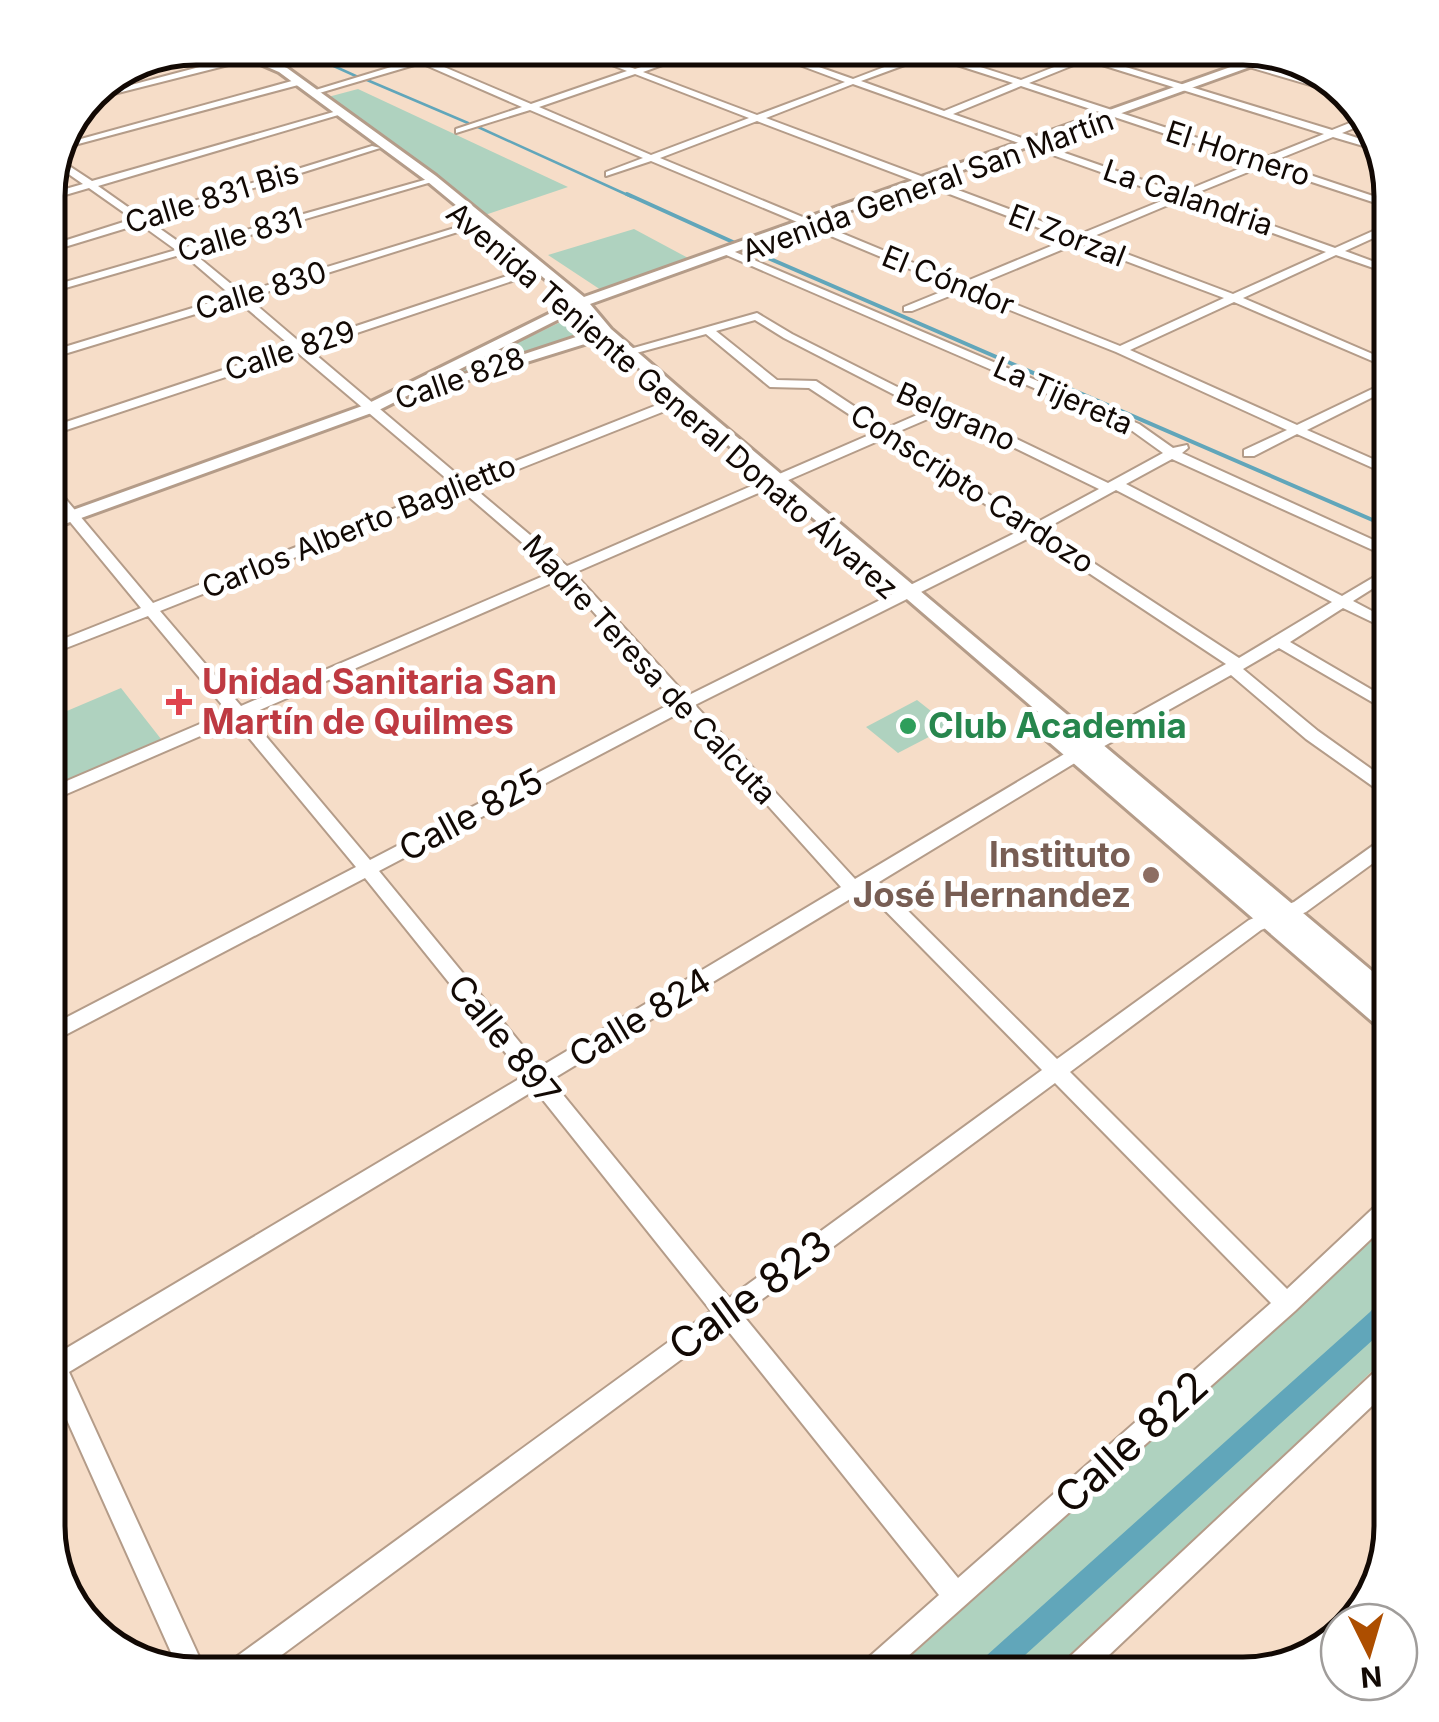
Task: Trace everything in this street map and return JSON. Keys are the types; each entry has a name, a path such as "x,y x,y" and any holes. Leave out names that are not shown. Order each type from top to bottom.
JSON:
{"main road":[{"name":"Avenida Teniente General Donato Álvarez","path":"263,65 313,92 376,148 426,180 532,272 581,307"},
{"name":"Avenida General San Martín","path":"65,519 370,408 581,307 738,256 1251,66"},
{"name":"Avenida Teniente General Donato Álvarez","path":"294,83 426,180 581,307 599,333 671,404 769,480"},
{"name":"Avenida Teniente General Donato Álvarez","path":"599,333 629,351 769,480 1277,915 1374,1006"},
{"name":"Calle 828","path":"370,408 599,333"},
{"name":"Avenida Teniente General Donato Álvarez","path":"1277,915 1374,988"}],"street":[{"path":"118,91 218,65"},
{"path":"313,92 407,65"},
{"name":"El Cóndor","path":"436,65 812,226 1120,350 1374,464"},
{"name":"El Zorzal","path":"618,65 1234,298 1374,358"},
{"path":"459,130 653,65"},
{"name":"La Calandria","path":"807,65 1374,264"},
{"path":"609,174 895,65"},
{"name":"El Hornero","path":"968,65 1374,199"},
{"path":"946,114 1066,65"},
{"path":"1112,65 1361,142"},
{"path":"1248,65 1309,83"},
{"path":"77,143 294,83"},
{"path":"65,192 336,114"},
{"path":"908,309 1353,126"},
{"name":"Calle 831 Bis","path":"65,243 376,148"},
{"name":"Madre Teresa de Calcuta","path":"68,169 185,251 563,570 684,704 861,886 1287,1304"},
{"name":"Calle 831","path":"65,285 426,180"},
{"name":"Calle 830","path":"65,351 475,224"},
{"path":"1120,350 1374,234"},
{"name":"La Tijereta","path":"738,256 1149,435 1172,449"},
{"name":"Calle 829","path":"65,426 532,272"},
{"name":"Belgrano","path":"707,329 753,316 936,410 952,412 1111,486 1374,617"},
{"path":"629,351 707,329"},
{"name":"Conscripto Cardozo","path":"707,329 774,384 812,384 1035,530 1234,666 1321,742 1374,779"},
{"path":"907,332 1136,439 1172,449 1308,504 1319,510 1329,525 1374,545"},
{"path":"1249,453 1374,393"},
{"name":"Carlos Alberto Baglietto","path":"65,643 671,404"},
{"path":"65,788 936,410"},
{"name":"Calle 825","path":"65,1027 684,704 1035,530 1172,449"},
{"name":"Calle 897","path":"65,508 368,869 956,1598"},
{"name":"Calle 824","path":"65,1354 535,1080 1084,750 1279,642 1374,583"},
{"path":"1279,642 1374,697"},
{"name":"Calle 823","path":"257,1657 1054,1072 1277,915 1300,907 1374,854"},
{"name":"Calle 822","path":"888,1657 1374,1223"},
{"path":"65,1395 186,1656"},
{"path":"1089,1657 1374,1406"}],"green space":[{"path":"358,89 568,187 485,215 328,97"},
{"path":"634,229 690,259 601,290 548,255"},
{"path":"569,318 581,336 442,379"},
{"path":"121,688 161,739 65,781 65,712"},
{"name":"Club Academia","path":"917,700 950,726 898,753 866,727"},
{"path":"1374,1238 1374,1369 1073,1657 910,1657"}],"waterway":[{"path":"332,65 358,77"},
{"path":"367,80 468,123"},
{"path":"478,127 632,197"},
{"path":"627,194 735,243"},
{"path":"761,255 1374,521"},
{"path":"1004,1657 1374,1324"}],"place":[{"name":"Unidad Sanitaria San Martín de Quilmes","path":"179,702"},
{"name":"Club Academia","path":"908,726"},
{"name":"Instituto José Hernandez","path":"1151,875"}]}
